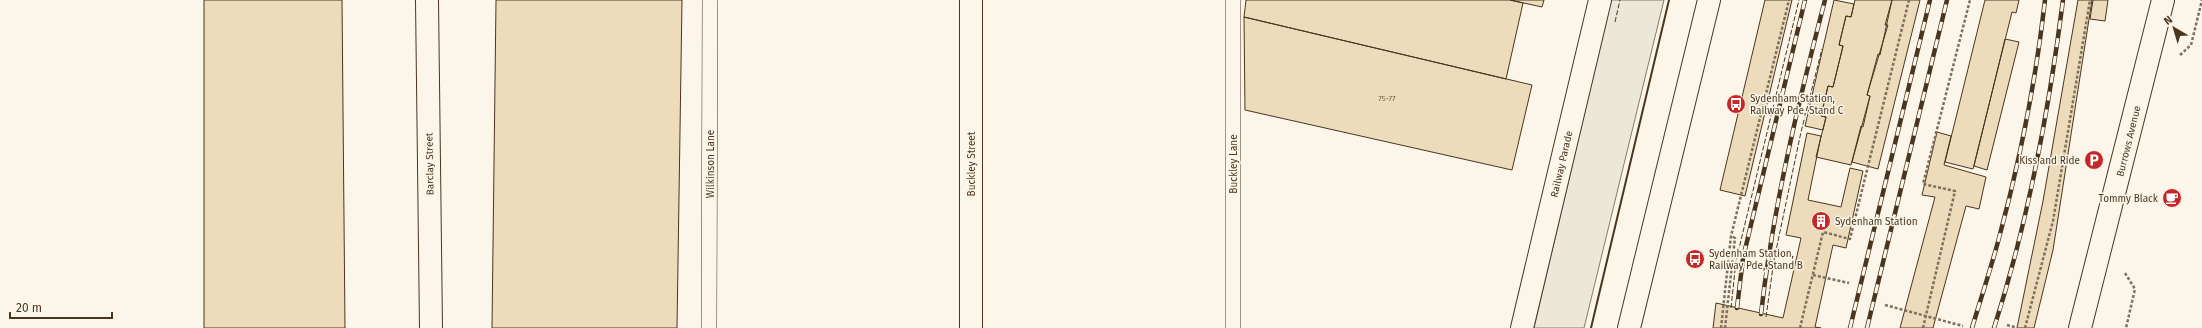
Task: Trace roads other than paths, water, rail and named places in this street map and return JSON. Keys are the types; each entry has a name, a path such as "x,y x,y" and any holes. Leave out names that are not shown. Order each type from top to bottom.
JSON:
{"street":[{"name":"Barclay Street","path":"427,0 431,328"},
{"name":"Buckley Street","path":"971,328 972,0"},
{"name":"Railway Parade","path":"1522,328 1600,0"},
{"path":"1629,328 1709,0"},
{"name":"Burrows Avenue","path":"2080,328 2163,0"},
{"path":"1635,303 1638,328"}],"lane":[{"name":"Wilkinson Lane","path":"709,328 710,0"},
{"name":"Buckley Lane","path":"1233,0 1233,328"}],"railway":[{"path":"1737,308 1743,258 1805,0"},
{"path":"1761,314 1779,195 1805,78 1825,0"},
{"path":"1850,328 1930,0"},
{"path":"1867,328 1947,0"},
{"path":"1972,328 1999,238 2014,179 2032,90 2045,0"},
{"path":"1994,328 2017,248 2036,166 2051,83 2063,0"}],"place":[{"name":"Sydenham Station, Railway Pde, Stand C","path":"1736,104"},
{"name":"Kiss and Ride","path":"2094,160"},
{"name":"Tommy Black","path":"2172,198"},
{"name":"Sydenham Station","path":"1821,221"},
{"name":"Sydenham Station, Railway Pde, Stand B","path":"1695,259"}]}
